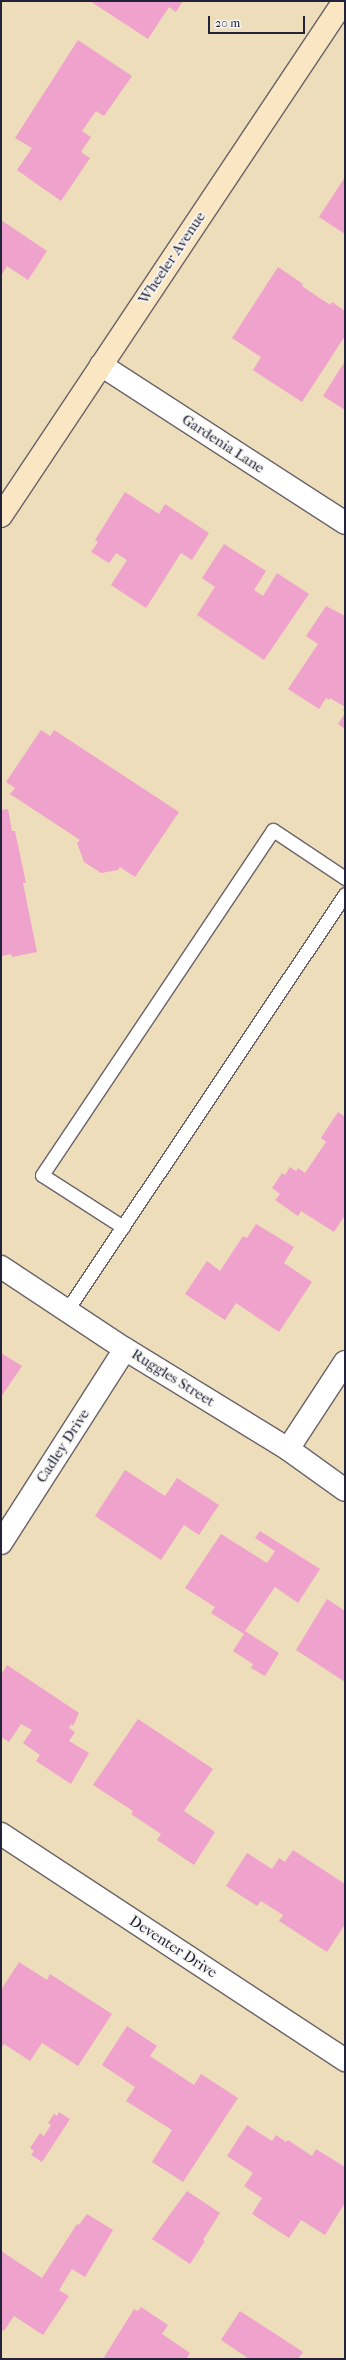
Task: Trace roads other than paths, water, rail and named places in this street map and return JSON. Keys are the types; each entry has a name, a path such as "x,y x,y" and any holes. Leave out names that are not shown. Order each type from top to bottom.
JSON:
{"main road":[{"name":"Wheeler Avenue","path":"1,516 344,1"}],"street":[{"name":"Gardenia Lane","path":"101,365 345,523"},
{"name":"Ruggles Street","path":"1,1267 126,1349 288,1449 345,1490"},
{"name":"Cadley Drive","path":"1,1543 126,1349"},
{"path":"288,1449 345,1362"},
{"name":"Deventer Drive","path":"1,1834 345,2060"}],"lane":[{"path":"123,1227 42,1175 273,830 345,878"},
{"path":"67,1310 345,894"}]}
